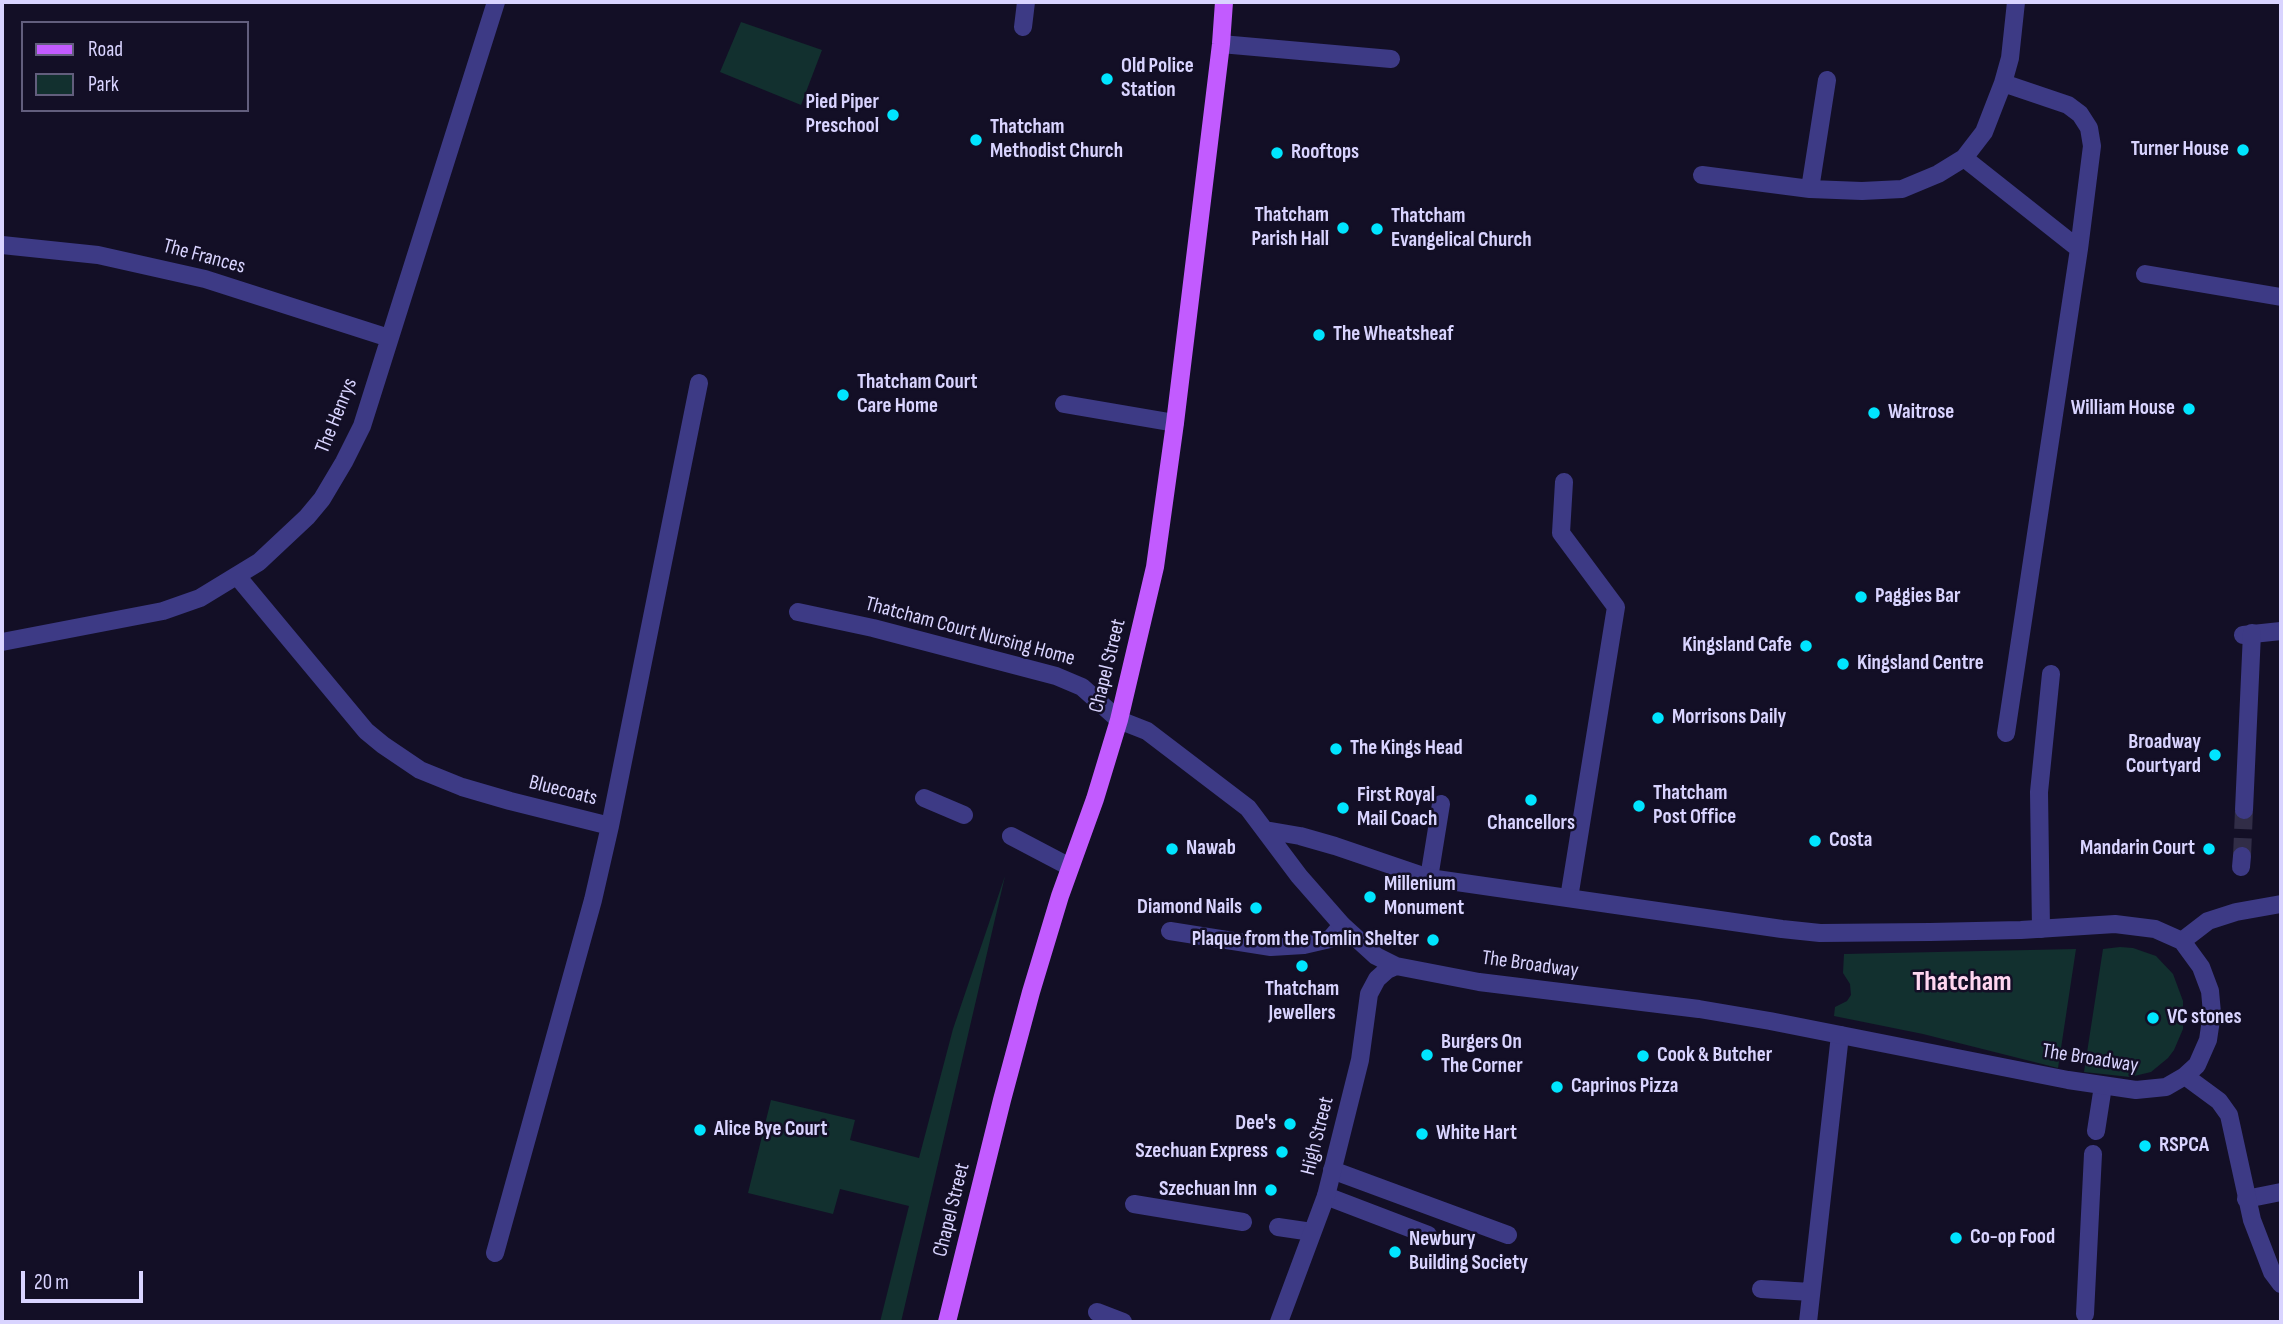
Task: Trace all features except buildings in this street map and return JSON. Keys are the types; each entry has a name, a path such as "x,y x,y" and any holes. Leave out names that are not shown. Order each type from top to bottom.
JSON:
{"main road":[{"name":"Chapel Street","path":"947,1322 1027,1006 1119,720 1154,567 1175,423 1221,44 1220,2"}],"street":[{"name":"The Henrys","path":"2,642 163,611 200,598 259,562 307,517 322,499 362,426 496,2"},
{"path":"1023,27 1026,2"},
{"path":"1702,175 1810,189 1902,190 1938,174 1964,158 1984,132 2010,58 2016,2"},
{"path":"1221,44 1391,60"},
{"path":"1810,189 1827,80"},
{"path":"2003,83 2068,105 2080,114 2089,128 2092,146 2006,733"},
{"path":"1964,158 2079,249"},
{"name":"The Frances","path":"2,245 98,255 205,279 389,338"},
{"path":"2145,274 2281,297"},
{"path":"611,826 699,383"},
{"path":"1064,404 1175,423"},
{"path":"1564,482 1561,533 1616,607 1569,898"},
{"name":"Bluecoats","path":"237,576 366,731 420,770 462,787 611,826 495,1253"},
{"name":"Thatcham Court Nursing Home","path":"798,612 873,628 1056,676 1082,687 1119,720"},
{"path":"2244,810 2248,634 2281,631"},
{"path":"2041,929 2039,792 2051,674"},
{"name":"The Broadway","path":"1119,720 1147,731 1248,808 1299,876 1342,925 1376,956 1396,966 1502,985 1699,1009 2103,1086 2153,1090 2166,1087 2185,1076"},
{"path":"924,798 964,815"},
{"path":"1429,878 1441,804"},
{"path":"1265,830 1335,846 1429,878 1751,925 1821,933 2041,929 2115,924 2155,929 2182,941 2201,967 2210,991 2212,1013 2208,1040 2197,1065 2185,1076 2219,1101 2229,1115 2246,1199 2264,1255 2281,1284"},
{"path":"1011,835 1070,867"},
{"path":"2182,941 2208,921 2236,912 2281,904"},
{"path":"1170,931 1272,947 1304,945 1330,939 1342,925"},
{"name":"High Street","path":"1279,1322 1326,1196 1360,1060 1369,994 1377,979 1396,966"},
{"path":"1808,1322 1840,1035"},
{"path":"2096,1131 2103,1086"},
{"path":"2085,1314 2093,1154"},
{"path":"1332,1170 1507,1235"},
{"path":"2246,1199 2281,1192"},
{"path":"1326,1196 1428,1235"},
{"path":"1134,1204 1243,1222"},
{"path":"1278,1227 1312,1233"},
{"path":"1761,1290 1811,1292"},
{"path":"1097,1312 1123,1322"}],"green space":[{"path":"741,22 822,50 801,105 720,72"},
{"path":"1005,876 901,1322 880,1322 909,1206 840,1189 833,1214 748,1193 771,1100 855,1120 850,1140 919,1158 953,1029"},
{"path":"2133,948 2156,956 2173,974 2183,1001 2183,1029 2174,1050 2151,1072 2130,1077 2084,1072 2103,949"},
{"path":"2076,949 2058,1068 1923,1034 1834,1016 1835,1007 1847,1001 1851,995 1850,984 1843,973 1844,954"}],"tunnel":[{"path":"2242,856 2244,810"}],"place":[{"name":"Old Police Station","path":"1107,79"},
{"name":"Pied Piper Preschool","path":"893,115"},
{"name":"Thatcham Methodist Church","path":"976,140"},
{"name":"Turner House","path":"2243,150"},
{"name":"Rooftops","path":"1277,153"},
{"name":"Thatcham Parish Hall","path":"1343,228"},
{"name":"Thatcham Evangelical Church","path":"1377,229"},
{"name":"The Wheatsheaf","path":"1319,335"},
{"name":"Thatcham Court Care Home","path":"843,395"},
{"name":"William House","path":"2189,409"},
{"name":"Waitrose","path":"1874,413"},
{"name":"Paggies Bar","path":"1861,597"},
{"name":"Kingsland Cafe","path":"1806,646"},
{"name":"Kingsland Centre","path":"1843,664"},
{"name":"Morrisons Daily","path":"1658,718"},
{"name":"The Kings Head","path":"1336,749"},
{"name":"Broadway Courtyard","path":"2215,755"},
{"name":"Chancellors","path":"1531,800"},
{"name":"Thatcham Post Office","path":"1639,806"},
{"name":"First Royal Mail Coach","path":"1343,808"},
{"name":"Costa","path":"1815,841"},
{"name":"Nawab","path":"1172,849"},
{"name":"Mandarin Court","path":"2209,849"},
{"name":"Millenium Monument","path":"1370,897"},
{"name":"Diamond Nails","path":"1256,908"},
{"name":"Plaque from the Tomlin Shelter","path":"1433,940"},
{"name":"Thatcham Jewellers","path":"1302,966"},
{"name":"VC stones","path":"2153,1018"},
{"name":"Burgers On The Corner","path":"1427,1055"},
{"name":"Cook & Butcher","path":"1643,1056"},
{"name":"Caprinos Pizza","path":"1557,1087"},
{"name":"Dee's","path":"1290,1124"},
{"name":"Alice Bye Court","path":"700,1130"},
{"name":"White Hart","path":"1422,1134"},
{"name":"RSPCA","path":"2145,1146"},
{"name":"Szechuan Express","path":"1282,1152"},
{"name":"Szechuan Inn","path":"1271,1190"},
{"name":"Co-op Food","path":"1956,1238"},
{"name":"Newbury Building Society","path":"1395,1252"}],"district":[{"name":"Thatcham","path":"1962,983"}]}
